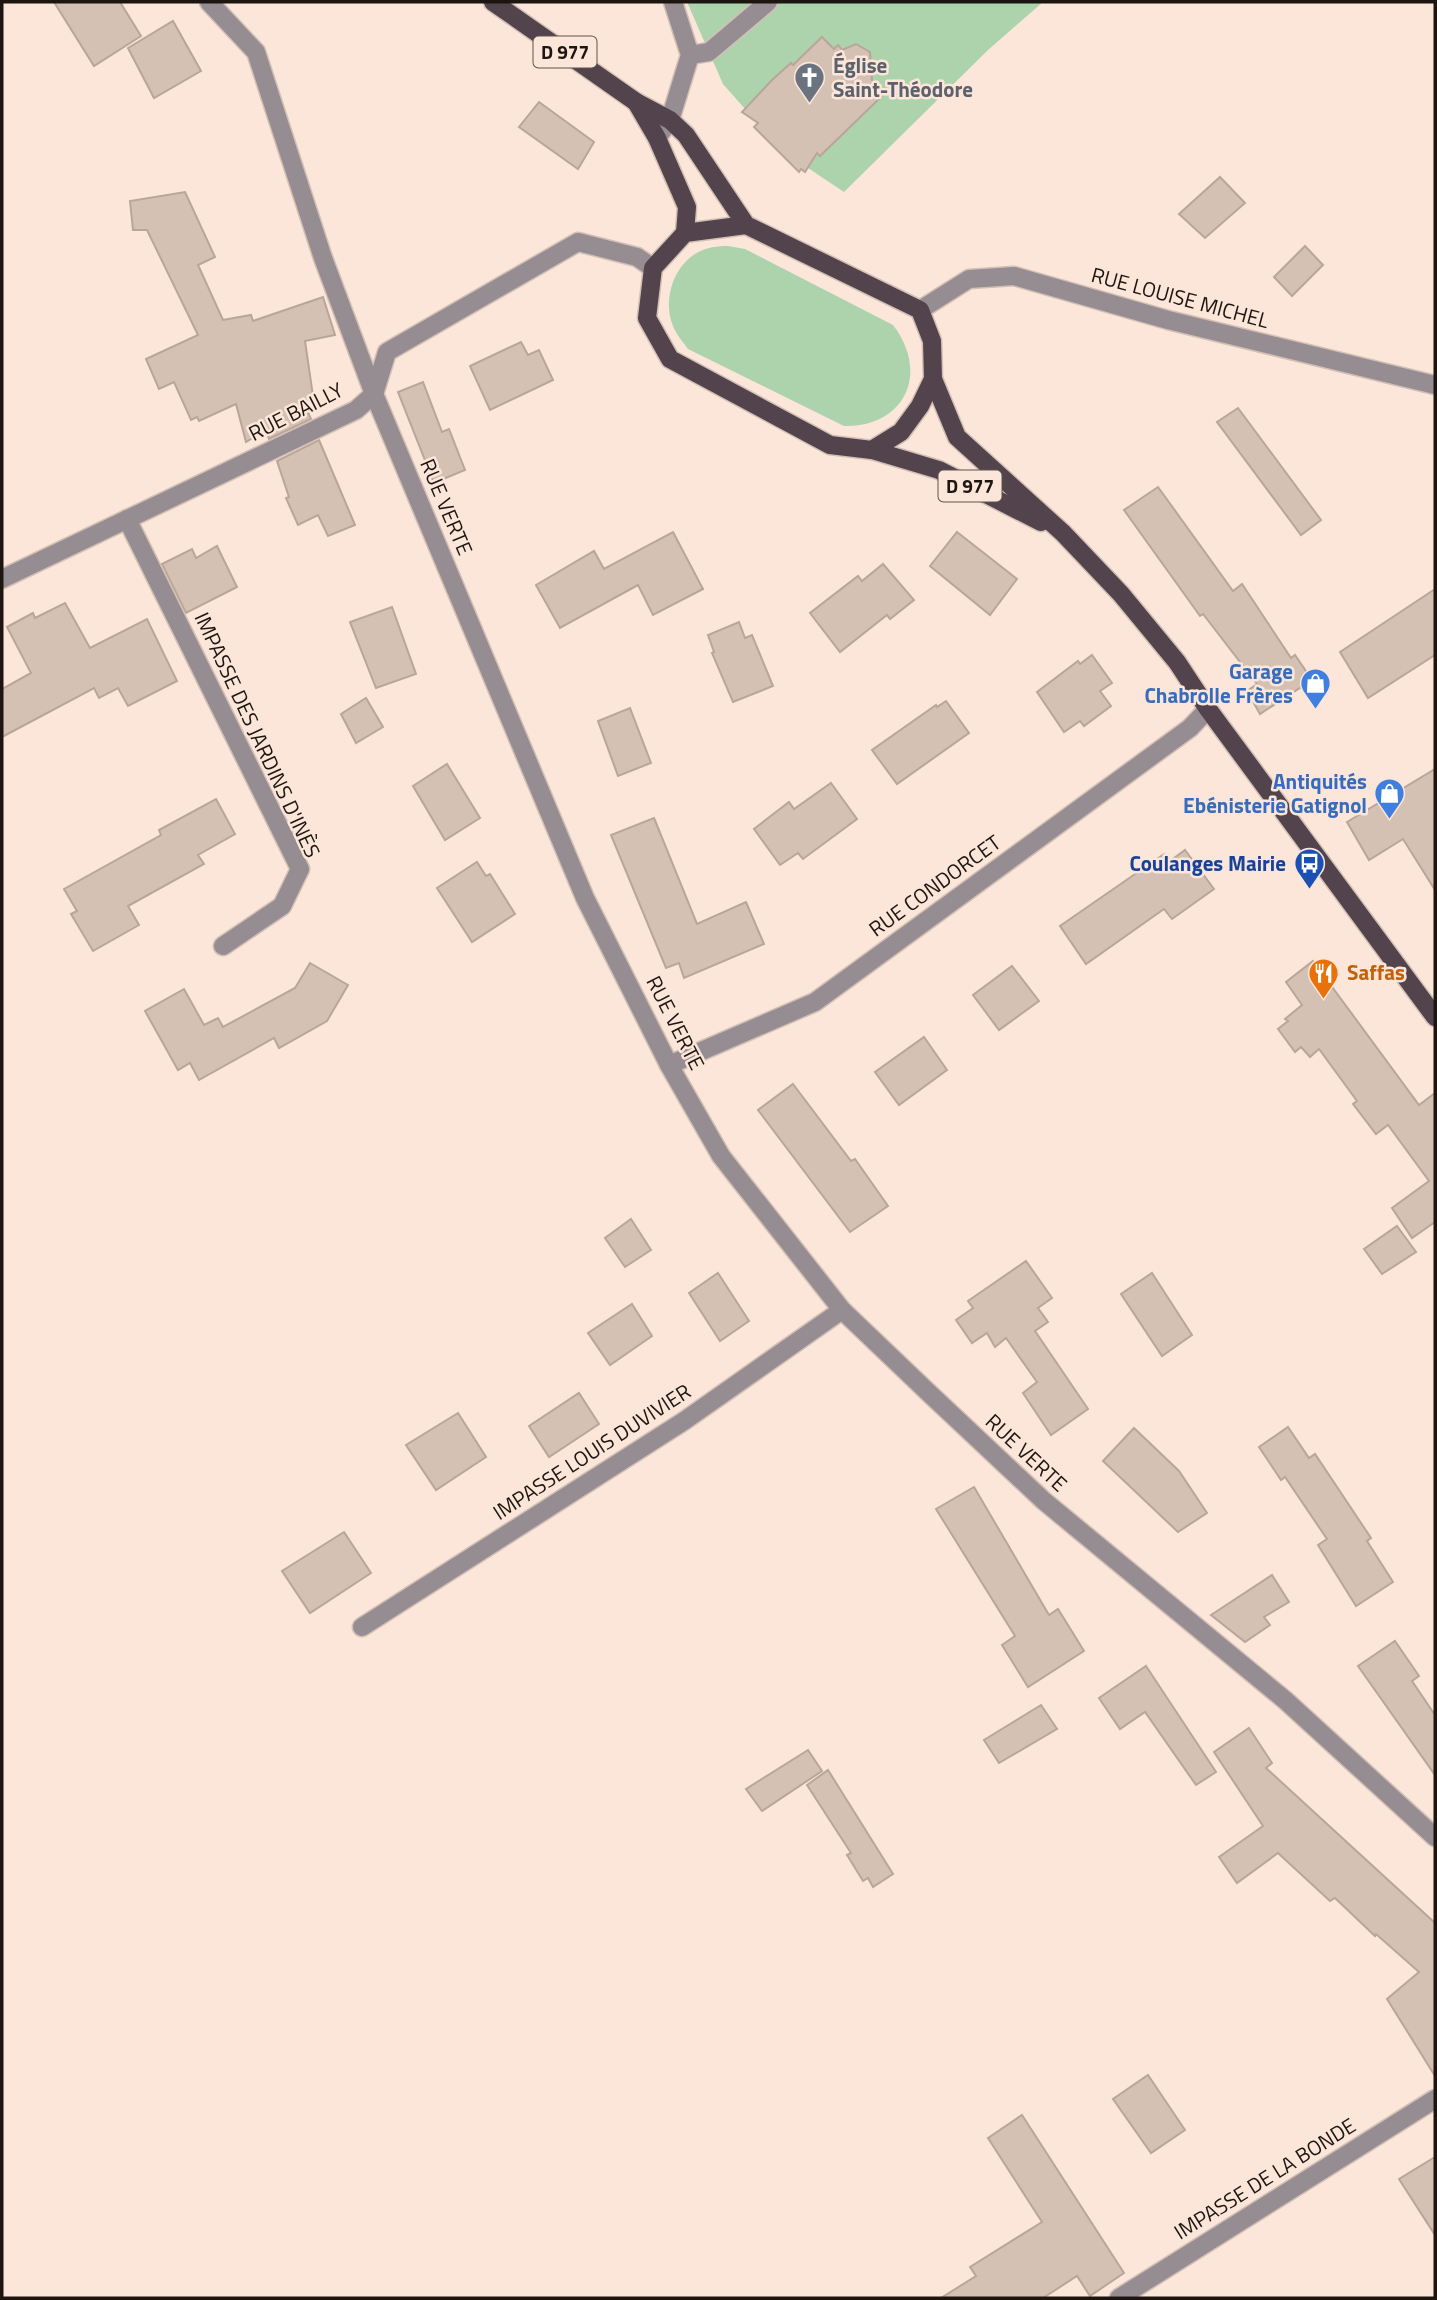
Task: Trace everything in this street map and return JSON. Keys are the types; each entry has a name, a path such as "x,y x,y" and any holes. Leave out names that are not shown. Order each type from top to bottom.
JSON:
{"main road":[{"name":"D 977","path":"493,2 636,102 670,120 686,135 746,225"},
{"name":"D 977","path":"636,102 657,138 687,207 685,233"},
{"path":"746,225 920,310 932,341 933,379 920,405 901,432 872,450 830,445 670,359 647,318 653,268 685,233 746,225"},
{"name":"D 977","path":"933,379 957,436 1063,533 1121,594 1177,662 1208,709 1435,1017"},
{"name":"D 977","path":"872,450 939,470 1063,533"}],"street":[{"name":"RUE VERTE","path":"209,2 256,52 323,258 374,394 585,898 669,1065 721,1156 842,1310 1044,1501 1285,1700 1435,1837"},
{"path":"657,138 670,120 690,55 673,2"},
{"path":"690,55 709,52 768,2"},
{"name":"RUE BAILLY","path":"2,579 355,410 374,394 387,352 578,242 637,257 653,268"},
{"name":"RUE LOUISE MICHEL","path":"920,310 969,279 1014,275 1168,320 1435,385"},
{"name":"IMPASSE DES JARDINS D'INÈS","path":"127,519 300,869 282,906 223,946"},
{"name":"RUE CONDORCET","path":"669,1065 815,1002 1190,728 1208,709"},
{"name":"IMPASSE LOUIS DUVIVIER","path":"362,1627 684,1421 842,1310"},
{"name":"IMPASSE DE LA BONDE","path":"1119,2298 1435,2099"}],"green space":[{"path":"687,2 1043,2 988,50 844,192 805,166 818,154 821,156 824,153 822,150 832,139 835,142 846,125 849,128 852,126 850,122 881,96 881,90 875,90 868,72 872,66 868,51 857,45 843,50 838,46 834,49 822,37 793,65 788,65 746,110 723,84"},
{"path":"718,246 745,249 893,325 904,343 910,361 910,378 905,394 896,407 883,417 865,424 844,426 688,349 676,332 670,317 671,288 679,270 696,253"}],"building":[{"path":"54,2 120,2 141,36 94,66"},
{"path":"173,21 201,71 154,98 128,48"},
{"name":"Église Saint-Théodore","path":"822,37 834,49 838,45 842,50 856,44 870,52 872,80 881,90 879,93 882,96 820,156 817,153 805,172 801,169 799,172 754,127 758,123 742,112 772,80 791,63 793,65"},
{"path":"539,102 594,142 578,169 519,127"},
{"path":"1220,177 1245,203 1205,238 1179,214"},
{"path":"185,192 215,257 198,265 223,320 251,315 253,321 323,297 335,335 305,341 314,403 306,408 311,419 269,439 266,430 246,442 236,404 199,421 197,417 191,420 174,382 159,389 146,359 198,335 147,230 133,230 130,201"},
{"path":"1305,246 1323,265 1292,296 1274,277"},
{"path":"521,342 528,355 539,350 553,380 490,410 470,366"},
{"path":"423,382 442,432 449,429 465,470 434,483 398,392"},
{"path":"1238,408 1321,520 1301,535 1217,422"},
{"path":"319,440 355,525 328,536 318,515 298,525 286,498 289,497 277,461"},
{"path":"1158,487 1233,591 1242,584 1291,658 1295,655 1312,680 1260,714 1247,691 1257,684 1203,614 1200,616 1124,510"},
{"path":"673,532 703,589 653,615 638,585 560,628 536,585 594,551 604,569"},
{"path":"957,532 1017,579 990,615 930,566"},
{"path":"217,546 237,587 186,613 162,564 192,549 196,558"},
{"path":"883,564 914,600 890,619 887,615 840,652 810,613 858,576 862,581"},
{"path":"1435,589 1435,655 1368,698 1340,652"},
{"path":"65,603 90,648 147,619 177,681 128,706 118,688 99,698 94,688 2,737 2,689 31,673 7,627 33,613 35,618"},
{"path":"392,607 416,674 376,688 350,622"},
{"path":"739,622 745,638 752,635 773,686 733,702 712,653 714,652 708,635"},
{"path":"1092,655 1112,683 1100,691 1111,706 1084,726 1080,721 1064,732 1037,692 1078,661 1080,664"},
{"path":"366,698 383,727 356,743 341,714"},
{"path":"946,701 969,733 897,784 872,750 936,705 937,707"},
{"path":"630,708 651,763 618,776 598,721"},
{"path":"447,764 480,818 445,840 413,786"},
{"path":"1435,769 1435,890 1403,839 1369,860 1347,822"},
{"path":"831,783 857,819 803,859 798,853 780,865 754,829 789,802 794,809"},
{"path":"216,799 235,834 198,855 204,864 128,906 139,925 93,951 71,914 77,911 64,889 161,835 159,830"},
{"path":"654,818 697,924 746,902 764,944 684,978 679,963 666,968 611,835"},
{"path":"1185,850 1214,889 1172,919 1164,909 1086,964 1060,926 1164,854 1170,861"},
{"path":"477,862 486,876 490,874 515,914 472,942 437,888"},
{"path":"1313,961 1419,1105 1435,1093 1435,1222 1412,1238 1392,1208 1429,1181 1388,1125 1376,1134 1353,1104 1357,1101 1319,1049 1310,1057 1301,1047 1295,1052 1278,1029 1288,1021 1285,1019 1302,1005 1286,982"},
{"path":"310,963 348,985 327,1021 279,1048 274,1038 199,1080 190,1063 178,1070 145,1011 184,989 204,1025 218,1018 223,1027 295,988"},
{"path":"1012,966 1039,1001 999,1030 973,995"},
{"path":"924,1037 947,1070 899,1105 875,1072"},
{"path":"793,1084 851,1161 855,1159 888,1206 850,1232 758,1110"},
{"path":"631,1219 651,1250 625,1267 605,1238"},
{"path":"1397,1226 1416,1252 1382,1274 1364,1249"},
{"path":"1026,1261 1052,1298 1038,1308 1048,1322 1035,1331 1088,1409 1051,1435 1023,1393 1037,1382 1006,1338 995,1347 987,1333 972,1343 956,1320 973,1308 968,1301"},
{"path":"718,1273 749,1321 720,1341 689,1293"},
{"path":"1152,1273 1192,1335 1162,1356 1121,1294"},
{"path":"632,1304 652,1336 610,1365 588,1333"},
{"path":"579,1393 599,1424 549,1457 529,1426"},
{"path":"458,1413 486,1457 436,1490 406,1445"},
{"path":"1288,1427 1309,1458 1315,1454 1371,1538 1367,1541 1393,1582 1356,1606 1318,1545 1327,1539 1285,1477 1281,1480 1259,1447"},
{"path":"1134,1428 1179,1471 1207,1513 1178,1532 1103,1461"},
{"path":"974,1487 1049,1615 1058,1609 1084,1651 1028,1687 1002,1645 1015,1636 936,1509"},
{"path":"344,1532 371,1573 310,1613 282,1571"},
{"path":"1272,1575 1289,1602 1264,1617 1270,1625 1245,1642 1211,1615"},
{"path":"1395,1641 1419,1676 1412,1681 1435,1715 1435,1775 1358,1666"},
{"path":"1146,1666 1216,1772 1196,1785 1145,1712 1120,1729 1099,1698"},
{"path":"1041,1705 1057,1729 999,1763 984,1740"},
{"path":"1249,1728 1272,1763 1266,1768 1435,1923 1435,2076 1387,1999 1419,1972 1335,1898 1330,1901 1278,1853 1237,1883 1219,1857 1263,1826 1214,1752"},
{"path":"808,1750 822,1771 762,1811 746,1789"},
{"path":"828,1770 893,1874 873,1887 868,1878 863,1881 847,1855 851,1853 807,1785"},
{"path":"1148,2075 1185,2130 1151,2153 1113,2099"},
{"path":"1022,2115 1124,2273 1090,2296 1077,2276 1043,2298 941,2298 976,2276 970,2267 1042,2222 988,2138"},
{"path":"1435,2157 1435,2235 1399,2179"}],"place":[{"name":"Église Saint-Théodore","path":"810,105"},
{"name":"Garage Chabrolle Frères","path":"1316,711"},
{"name":"Antiquités Ebénisterie Gatignol","path":"1390,821"},
{"name":"Coulanges Mairie","path":"1309,891"},
{"name":"Saffas","path":"1324,1000"}]}
